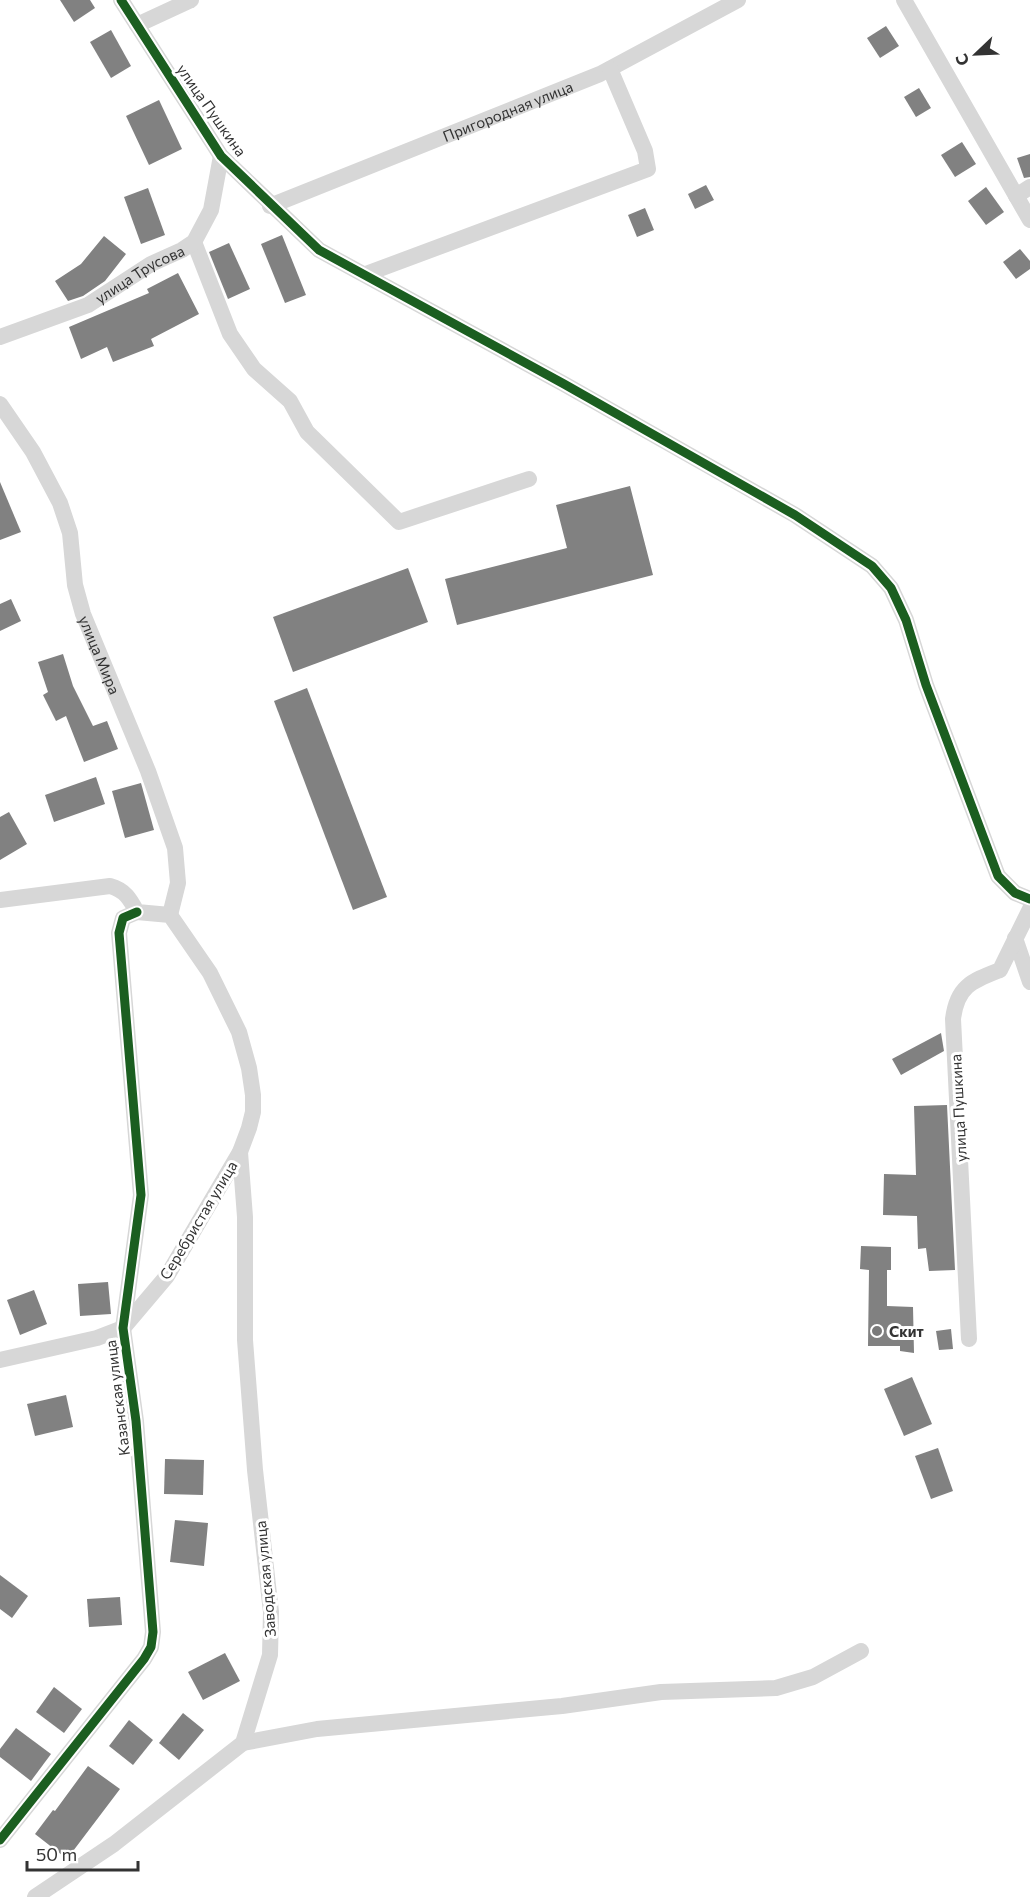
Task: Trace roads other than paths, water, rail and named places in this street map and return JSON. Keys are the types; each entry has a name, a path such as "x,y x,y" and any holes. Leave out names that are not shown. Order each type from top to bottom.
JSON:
{"street":[{"name":"улица Пушкина","path":"121,0 221,156 270,206 319,250 366,274 795,515 872,566 891,588 906,620 926,685 998,876 1015,893 1030,899"},
{"path":"137,25 191,0"},
{"name":"Пригородная улица","path":"270,206 610,69 738,0"},
{"path":"904,0 1023,191 1030,220"},
{"path":"366,274 648,169 645,151 610,69"},
{"name":"улица Трусова","path":"0,337 88,305 151,264 194,242 211,210 221,156"},
{"path":"194,242 230,334 254,369 290,401 308,432 399,522 529,479"},
{"name":"улица Мира","path":"0,404 33,452 60,503 70,533 75,585 83,614 148,771 175,848 178,883 170,915"},
{"path":"0,900 110,886 119,889 130,898 137,912 170,915 210,973 239,1032 249,1068 253,1112 240,1152"},
{"name":"улица Пушкина","path":"969,1339 954,1012 960,993 973,981 1000,970 1030,909"},
{"name":"Казанская улица","path":"0,1840 144,1659 151,1647 153,1632 136,1421 123,1328 141,1195 119,933 123,918 137,912"},
{"path":"1015,938 1030,982"},
{"name":"Серебристая улица","path":"0,1360 98,1338 123,1328 167,1276 198,1219 240,1152"},
{"name":"Заводская улица","path":"240,1152 245,1227 245,1340 255,1470 272,1636 270,1655 243,1743"},
{"path":"35,1897 114,1844 243,1743 317,1729 562,1706 661,1692 776,1688 813,1677 861,1651"}],"place":[{"name":"Скит","path":"877,1331"}]}
